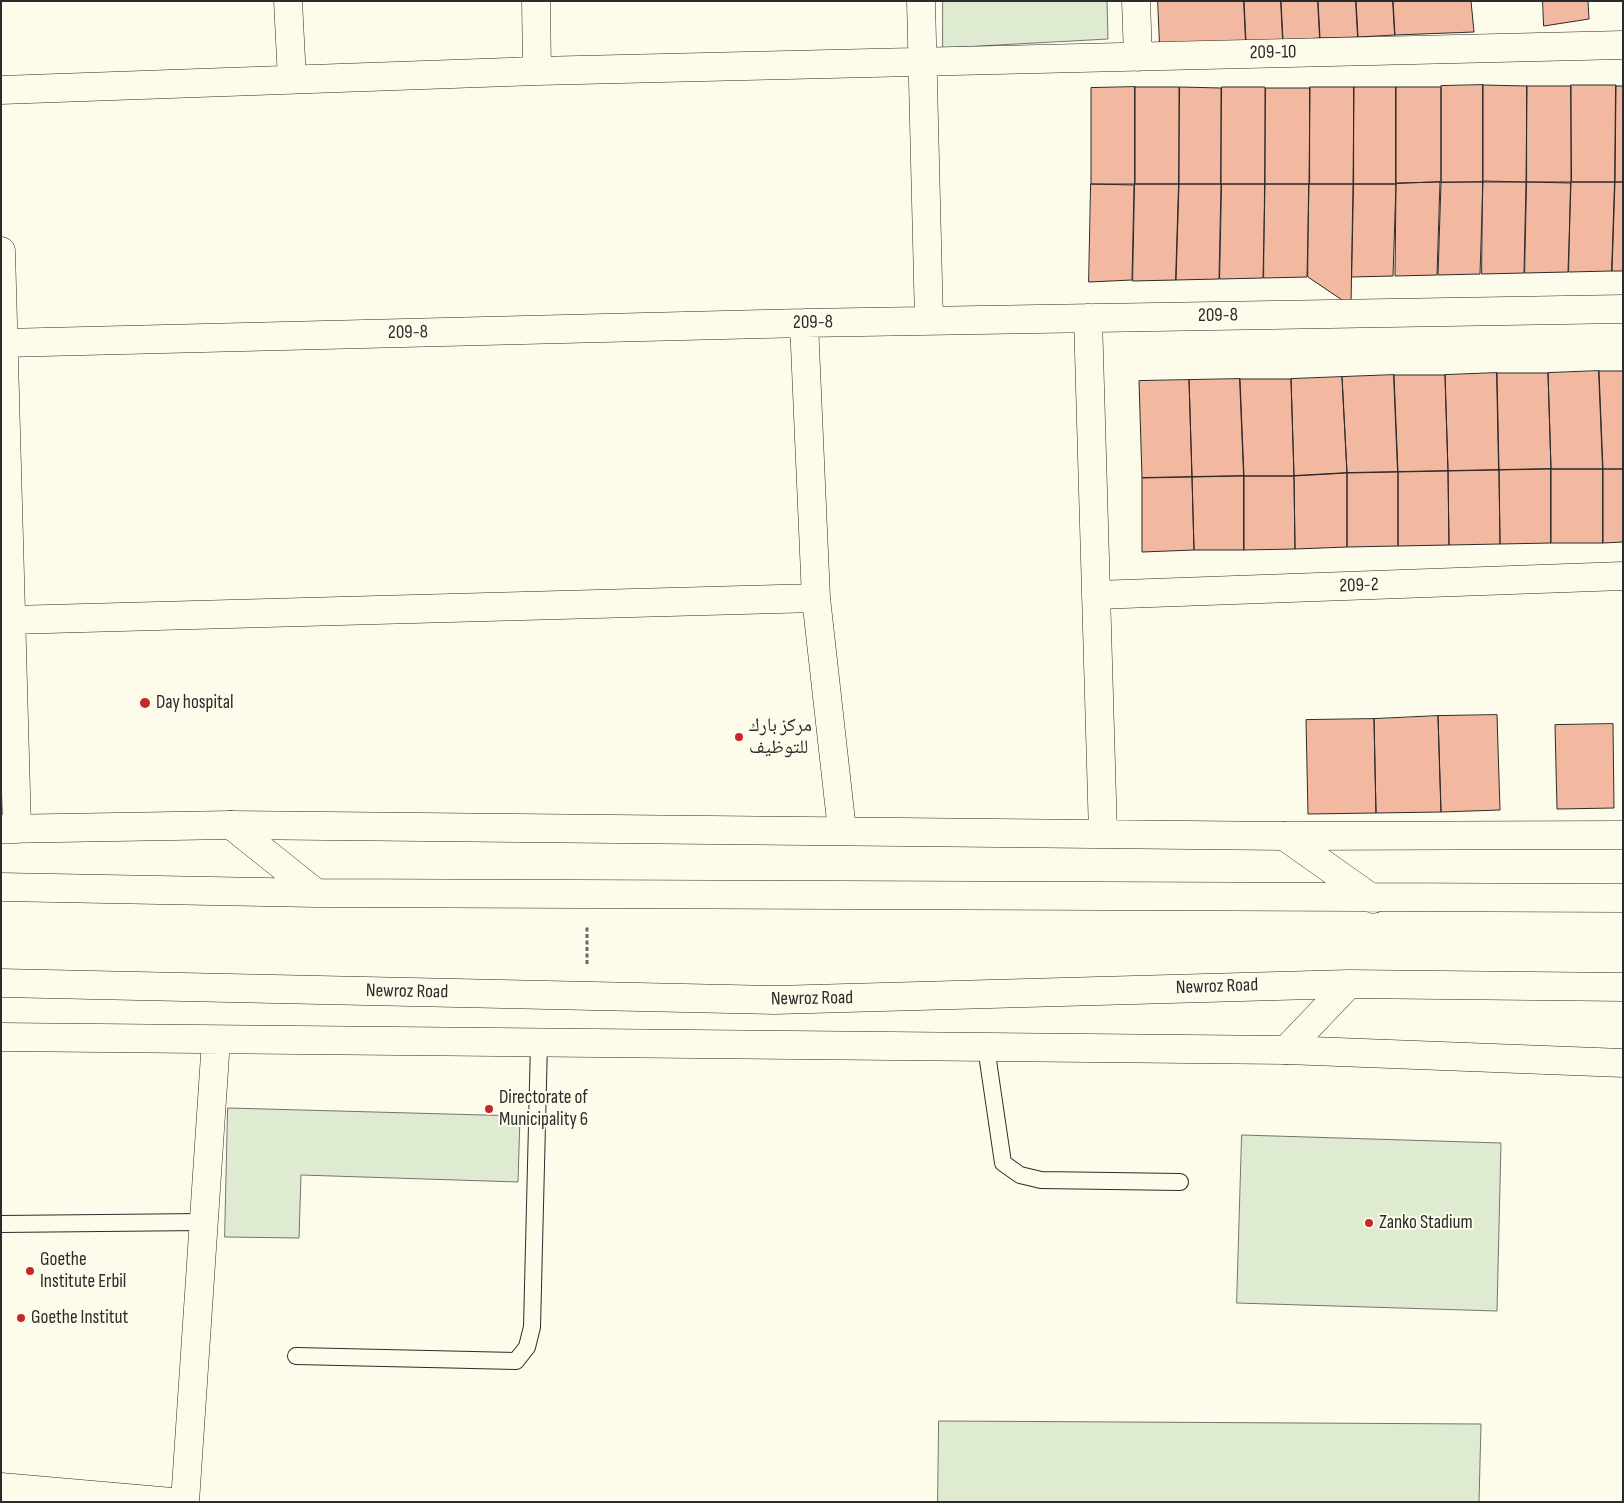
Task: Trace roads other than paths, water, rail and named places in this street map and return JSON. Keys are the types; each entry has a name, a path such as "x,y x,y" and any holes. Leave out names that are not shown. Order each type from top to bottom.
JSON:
{"street":[{"path":"288,1 292,79"},
{"path":"536,1 538,71"},
{"path":"921,1 929,321"},
{"path":"1136,1 1138,57"},
{"name":"209-10","path":"1,90 538,71 1623,45"},
{"path":"1,251 4,343 9,829 232,825 1284,836 1623,835"},
{"name":"209-8","path":"4,343 804,323 1623,309"},
{"path":"1088,318 1103,834"},
{"path":"804,323 816,598 842,830"},
{"name":"209-2","path":"1096,595 1623,576"},
{"path":"6,620 816,598"},
{"path":"232,825 316,893"},
{"path":"1284,836 1373,899"},
{"path":"1,887 316,893 1373,899 1623,898"},
{"name":"Newroz Road","path":"1,983 775,1000 1350,984 1623,987"},
{"path":"1286,1050 1350,984"},
{"path":"1,1037 1286,1050 1623,1063"},
{"path":"185,1502 216,1040"},
{"path":"1,1487 172,1502"}],"lane":[{"path":"296,1356 516,1361 527,1347 532,1327 538,1043"},
{"path":"986,1047 1003,1163 1020,1175 1041,1180 1180,1182"},
{"path":"1,1224 203,1222"}],"place":[{"name":"Day hospital","path":"145,703"},
{"name":"مركز بارك للتوظيف","path":"739,737"},
{"name":"Directorate of Municipality 6","path":"489,1109"},
{"name":"Zanko Stadium","path":"1369,1223"},
{"name":"Goethe Institute Erbil","path":"30,1271"},
{"name":"Goethe Institut","path":"21,1318"}]}
